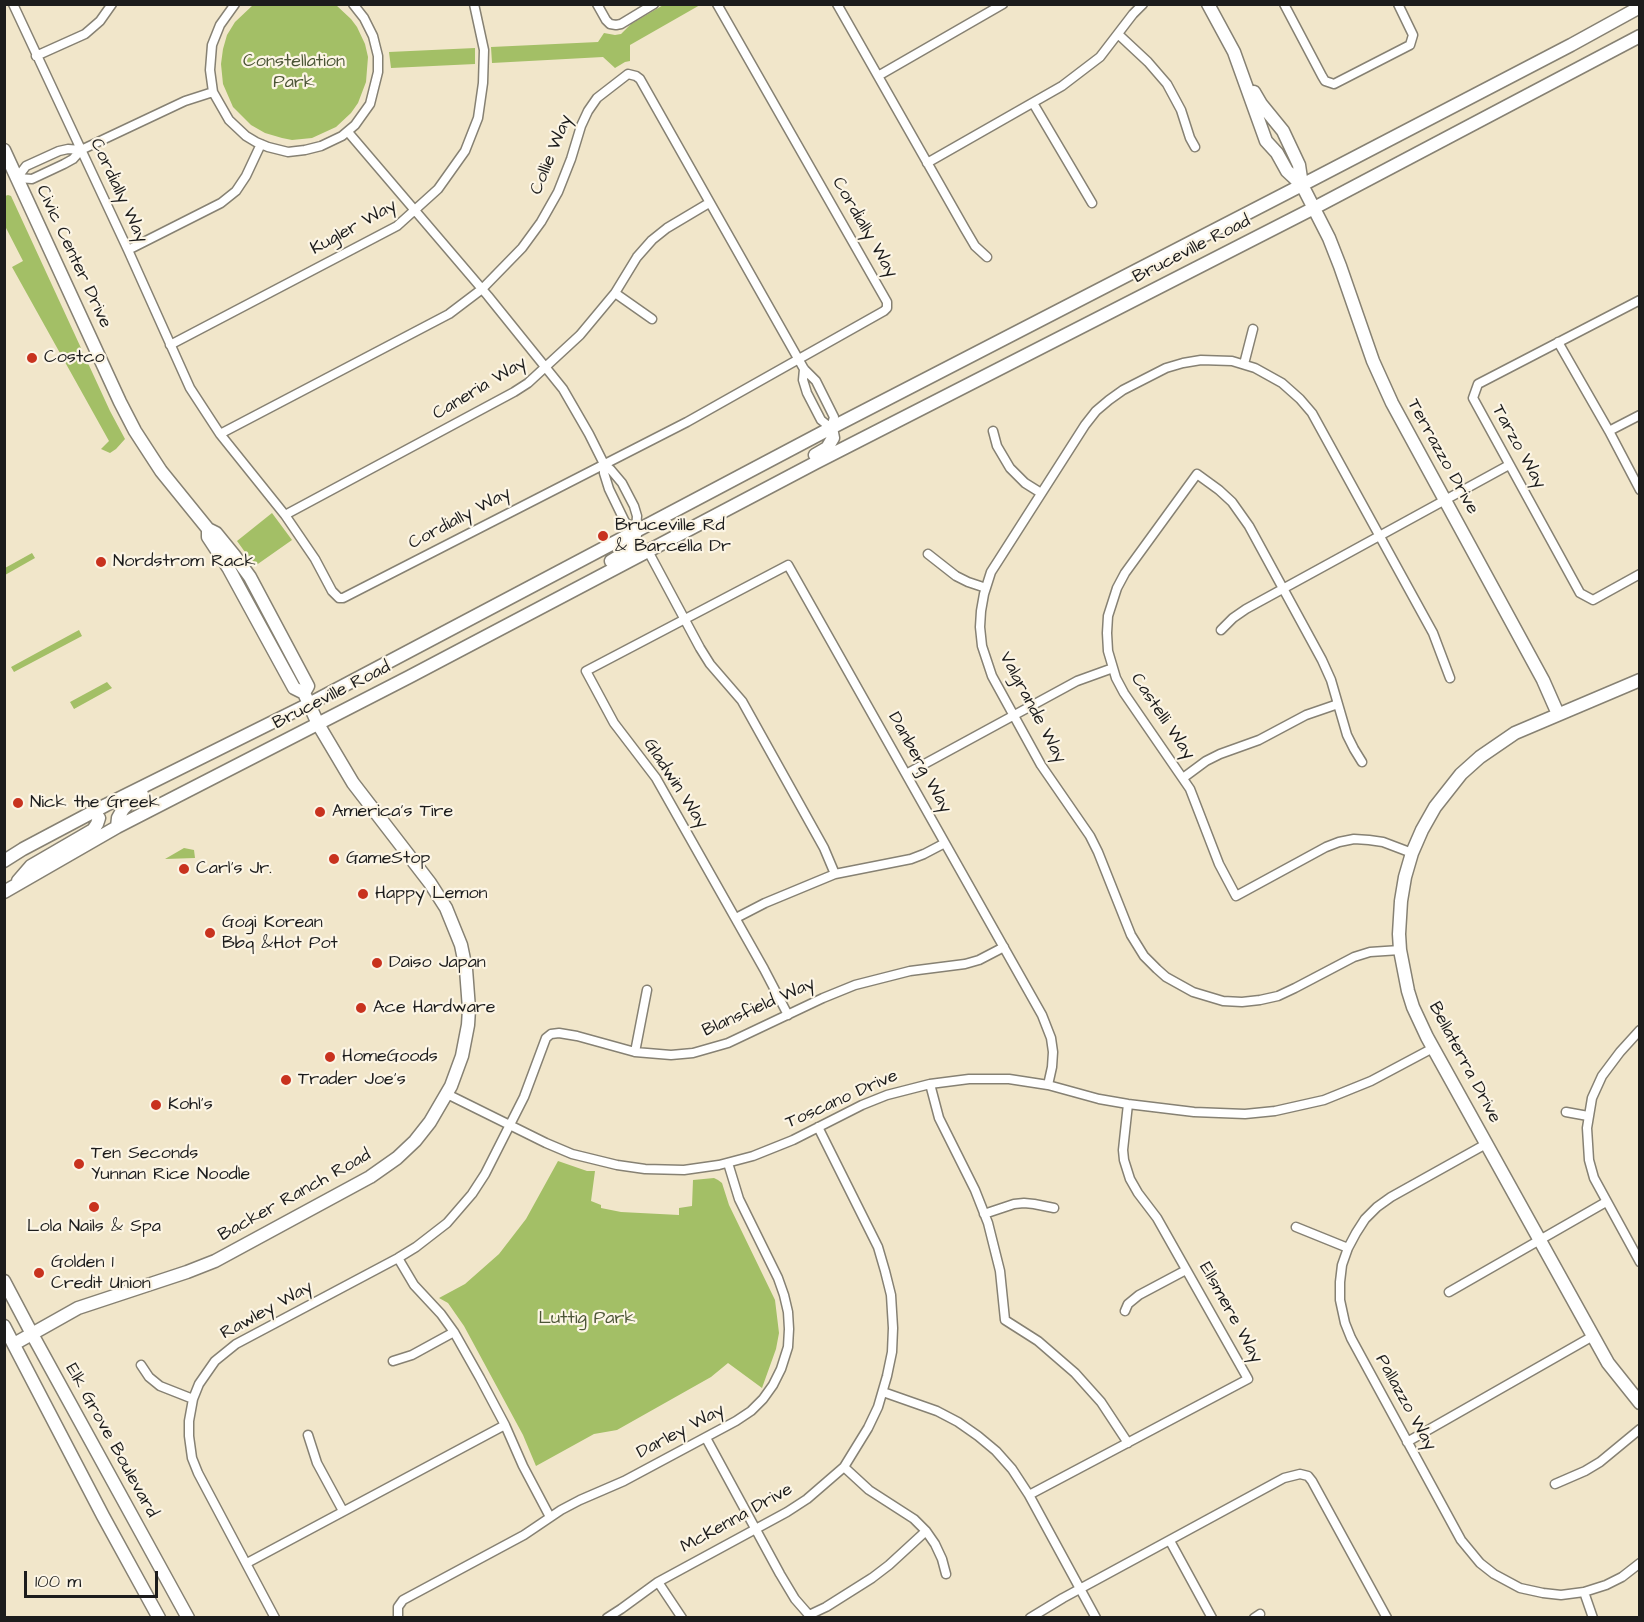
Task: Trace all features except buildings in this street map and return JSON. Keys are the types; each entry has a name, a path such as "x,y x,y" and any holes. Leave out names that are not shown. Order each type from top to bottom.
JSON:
{"main road":[{"path":"1208,4 1241,69 1266,141 1277,153 1287,171 1302,185"},
{"name":"Bruceville Road","path":"4,861 23,849 201,758 306,699 1302,185 1640,7"},
{"name":"Bruceville Road","path":"9,889 117,827 815,463 1314,208 1640,36"},
{"path":"1241,69 1262,104 1283,131 1299,165 1302,185"},
{"name":"Civic Center Drive","path":"4,150 135,431 161,471 208,529 208,537 229,569 294,688 306,699 318,724"},
{"name":"Terrazzo Drive","path":"1302,185 1341,266 1380,378 1544,680 1558,714"},
{"name":"Bruceville Road","path":"760,492 784,472 828,448 833,438 831,428"},
{"name":"Bruceville Road","path":"562,596 587,574 629,550 636,530"},
{"name":"Bellaterra Drive","path":"1640,680 1515,733 1461,774 1435,807 1422,830 1405,877 1399,925 1404,975 1419,1022 1608,1363 1640,1402"},
{"name":"Backer Ranch Road","path":"14,1344 64,1315 93,1302 215,1261 370,1177 397,1158 415,1141 447,1094 462,1056 468,1025 469,993 466,969 453,922 439,895 353,783 318,724"},
{"name":"Bruceville Road","path":"117,827 118,818 130,802 179,775 201,758"},
{"name":"Bruceville Road","path":"9,889 31,866 93,831 99,818 94,812"},
{"name":"Elk Grove Boulevard","path":"4,1281 188,1617"},
{"path":"4,1326 103,1516 159,1617"}],"street":[{"name":"Cordially Way","path":"13,4 190,388 220,434 285,515 315,559 332,591 339,598 343,598 687,422 887,308 887,302 717,4"},
{"path":"36,56 85,34 100,21 112,4"},
{"path":"235,4 220,25 212,45 210,70 213,92 220,107 234,126 261,144 281,151 305,150 328,143 348,132 367,111 378,72 378,56 373,36 364,18 353,4"},
{"name":"Kugler Way","path":"170,345 397,226 438,189 465,151 478,118 483,83 484,50 474,4"},
{"path":"597,4 606,20 616,25 654,4"},
{"path":"837,4 975,246 987,257"},
{"path":"878,75 1003,4"},
{"path":"927,163 1062,86 1100,57 1143,4"},
{"path":"1284,4 1325,81 1334,84 1410,45 1413,35 1398,4"},
{"path":"1118,34 1148,62 1167,84 1181,110 1195,147"},
{"name":"Collie Way","path":"220,434 449,314 482,289 522,248 541,222 558,192 588,111 597,98 628,74 640,79 798,359 816,381 834,417 831,428 821,420 807,393 804,369"},
{"path":"17,178 32,178 53,169 73,159 81,150 185,101 213,92"},
{"path":"1033,103 1083,191 1092,202"},
{"path":"348,132 482,289 563,389 604,464 622,483 634,506 637,516 636,530"},
{"path":"128,250 230,197 246,176 261,144"},
{"path":"17,178 26,166 59,151 81,150"},
{"name":"Caneria Way","path":"285,515 528,383 580,335 615,293 637,257 652,240 667,228 710,203"},
{"path":"615,293 652,319"},
{"name":"Tarzo Way","path":"1640,300 1478,384 1473,398 1580,593 1593,600 1640,574"},
{"path":"1244,364 1253,329"},
{"path":"1558,342 1640,490"},
{"name":"Valgrande Way","path":"1400,950 1370,952 1354,957 1278,996 1242,1002 1205,997 1182,987 1157,969 1137,946 1131,935 1090,836 1041,765 992,676 982,646 981,610 986,588 1000,558 1096,411 1123,390 1160,371 1183,363 1220,360 1244,364 1266,373 1282,382 1306,406 1318,423 1435,639 1450,678"},
{"path":"1609,431 1640,415"},
{"path":"993,431 1010,468 1025,483 1041,493"},
{"path":"604,464 609,489 626,522 636,530"},
{"path":"1221,630 1246,609 1509,465"},
{"name":"Castelli Way","path":"1362,762 1347,735 1322,660 1240,511 1219,490 1197,474 1125,573 1117,588 1111,604 1107,633 1108,651 1124,693 1183,778 1194,798 1219,864 1236,896 1326,847 1340,842 1354,839 1383,842 1413,853"},
{"path":"648,551 710,664 742,701 824,848 835,874"},
{"path":"928,554 956,576 986,588"},
{"name":"Danberg Way","path":"685,619 788,565 1042,1015 1049,1030 1053,1052 1048,1085"},
{"name":"Gladwin Way","path":"685,619 586,671 614,723 656,778 788,1015"},
{"path":"906,774 1077,681 1113,668"},
{"path":"1183,778 1220,754 1259,740 1306,715 1338,704"},
{"path":"736,918 765,903 835,874 911,859 945,843"},
{"name":"Blansfield Way","path":"510,1125 524,1097 546,1038 551,1034 577,1036 635,1053 671,1055 693,1053 742,1037 855,985 910,971 965,964 980,960 1004,946"},
{"path":"635,1053 647,990"},
{"path":"1640,1030 1602,1076 1588,1116 1587,1138 1589,1160 1594,1178 1640,1262"},
{"name":"Toscano Drive","path":"447,1094 572,1154 617,1165 645,1169 684,1170 728,1163 777,1147 887,1095 930,1084 969,1079 1009,1079 1048,1085 1099,1099 1128,1104 1214,1114 1245,1114 1295,1107 1324,1100 1380,1077 1433,1048"},
{"path":"930,1084 939,1118 975,1190 994,1242 1000,1271 1005,1320 1038,1341 1075,1373 1101,1402 1128,1443"},
{"name":"Ellsmere Way","path":"1029,1496 1248,1379 1157,1218 1138,1193 1126,1170 1123,1139 1128,1104"},
{"path":"1566,1112 1588,1116"},
{"name":"Rawley Way","path":"275,1617 192,1458 189,1421 193,1399 199,1384 208,1370 227,1350 398,1258 435,1233 463,1206 485,1174 510,1125"},
{"name":"McKenna Drive","path":"607,1617 658,1582 807,1499 843,1467 868,1428 883,1392 892,1352 891,1295 885,1270 871,1232 818,1127"},
{"name":"Pallazzo Way","path":"1486,1144 1391,1197 1365,1219 1348,1248 1342,1265 1340,1300 1345,1323 1461,1540 1480,1563 1509,1583 1532,1591 1561,1595 1584,1592 1606,1585 1622,1577 1640,1563"},
{"name":"Darley Way","path":"398,1617 398,1607 403,1600 524,1535 580,1500 618,1484 706,1438 751,1411 763,1399 781,1369 788,1347 788,1312 784,1294 739,1199 728,1163"},
{"path":"1449,1292 1606,1202"},
{"path":"984,1214 1024,1203 1054,1208"},
{"path":"1296,1227 1348,1248"},
{"path":"398,1258 414,1285 454,1332 505,1425 523,1466 550,1517"},
{"path":"1125,1311 1128,1304 1139,1295 1186,1270"},
{"path":"393,1361 412,1355 454,1332"},
{"path":"1407,1442 1593,1336"},
{"path":"141,1365 148,1377 160,1386 193,1399"},
{"path":"883,1392 937,1411 958,1422 996,1452 1012,1469 1029,1496 1096,1617"},
{"path":"246,1563 505,1425"},
{"path":"1556,1484 1600,1462 1640,1429"},
{"path":"308,1436 317,1463 343,1512"},
{"path":"706,1438 780,1574 808,1615 826,1607 872,1578 926,1532"},
{"path":"843,1467 869,1490 914,1519 935,1544 946,1574"},
{"path":"1030,1617 1284,1478 1300,1474 1308,1476 1312,1481 1388,1617"},
{"path":"1170,1541 1212,1617"},
{"path":"658,1582 682,1617"},
{"path":"1584,1592 1593,1617"}],"green space":[{"path":"665,4 700,5 630,45 630,61 615,68 603,57 492,63 491,47 598,42 604,33 621,34 631,24"},
{"name":"Constellation Park","path":"253,5 336,5 357,27 368,57 366,82 358,103 336,127 312,138 292,140 265,133 251,125 233,107 223,84 221,64 223,49 227,35 235,22"},
{"path":"475,48 475,64 391,68 389,52"},
{"path":"5,196 11,196 125,439 110,453 101,449 109,441 12,267 23,261 5,226"},
{"path":"272,513 292,540 255,566 237,541"},
{"path":"32,553 35,558 5,575 5,568"},
{"path":"79,630 82,636 14,672 11,667"},
{"path":"107,682 112,688 74,709 70,702"},
{"path":"184,848 194,850 195,858 165,859"},
{"name":"Luttig Park","path":"558,1161 587,1171 595,1171 591,1201 601,1205 601,1208 621,1212 679,1215 679,1208 692,1206 693,1180 714,1178 722,1183 729,1205 775,1300 779,1333 776,1349 762,1388 728,1363 711,1377 617,1430 594,1434 536,1466 523,1435 464,1326 448,1303 439,1298 465,1284 499,1254 526,1219"}],"place":[{"name":"Costco","path":"32,358"},
{"name":"Bruceville Rd & Barcella Dr","path":"603,536"},
{"name":"Nordstrom Rack","path":"101,562"},
{"name":"Nick the Greek","path":"18,803"},
{"name":"America's Tire","path":"320,812"},
{"name":"GameStop","path":"334,859"},
{"name":"Carl's Jr.","path":"184,869"},
{"name":"Happy Lemon","path":"363,894"},
{"name":"Gogi Korean Bbq &Hot Pot","path":"210,933"},
{"name":"Daiso Japan","path":"377,963"},
{"name":"Ace Hardware","path":"361,1008"},
{"name":"HomeGoods","path":"330,1057"},
{"name":"Trader Joe's","path":"286,1080"},
{"name":"Kohl's","path":"156,1105"},
{"name":"Ten Seconds Yunnan Rice Noodle","path":"79,1164"},
{"name":"Lola Nails & Spa","path":"94,1207"},
{"name":"Golden 1 Credit Union","path":"39,1273"}]}
